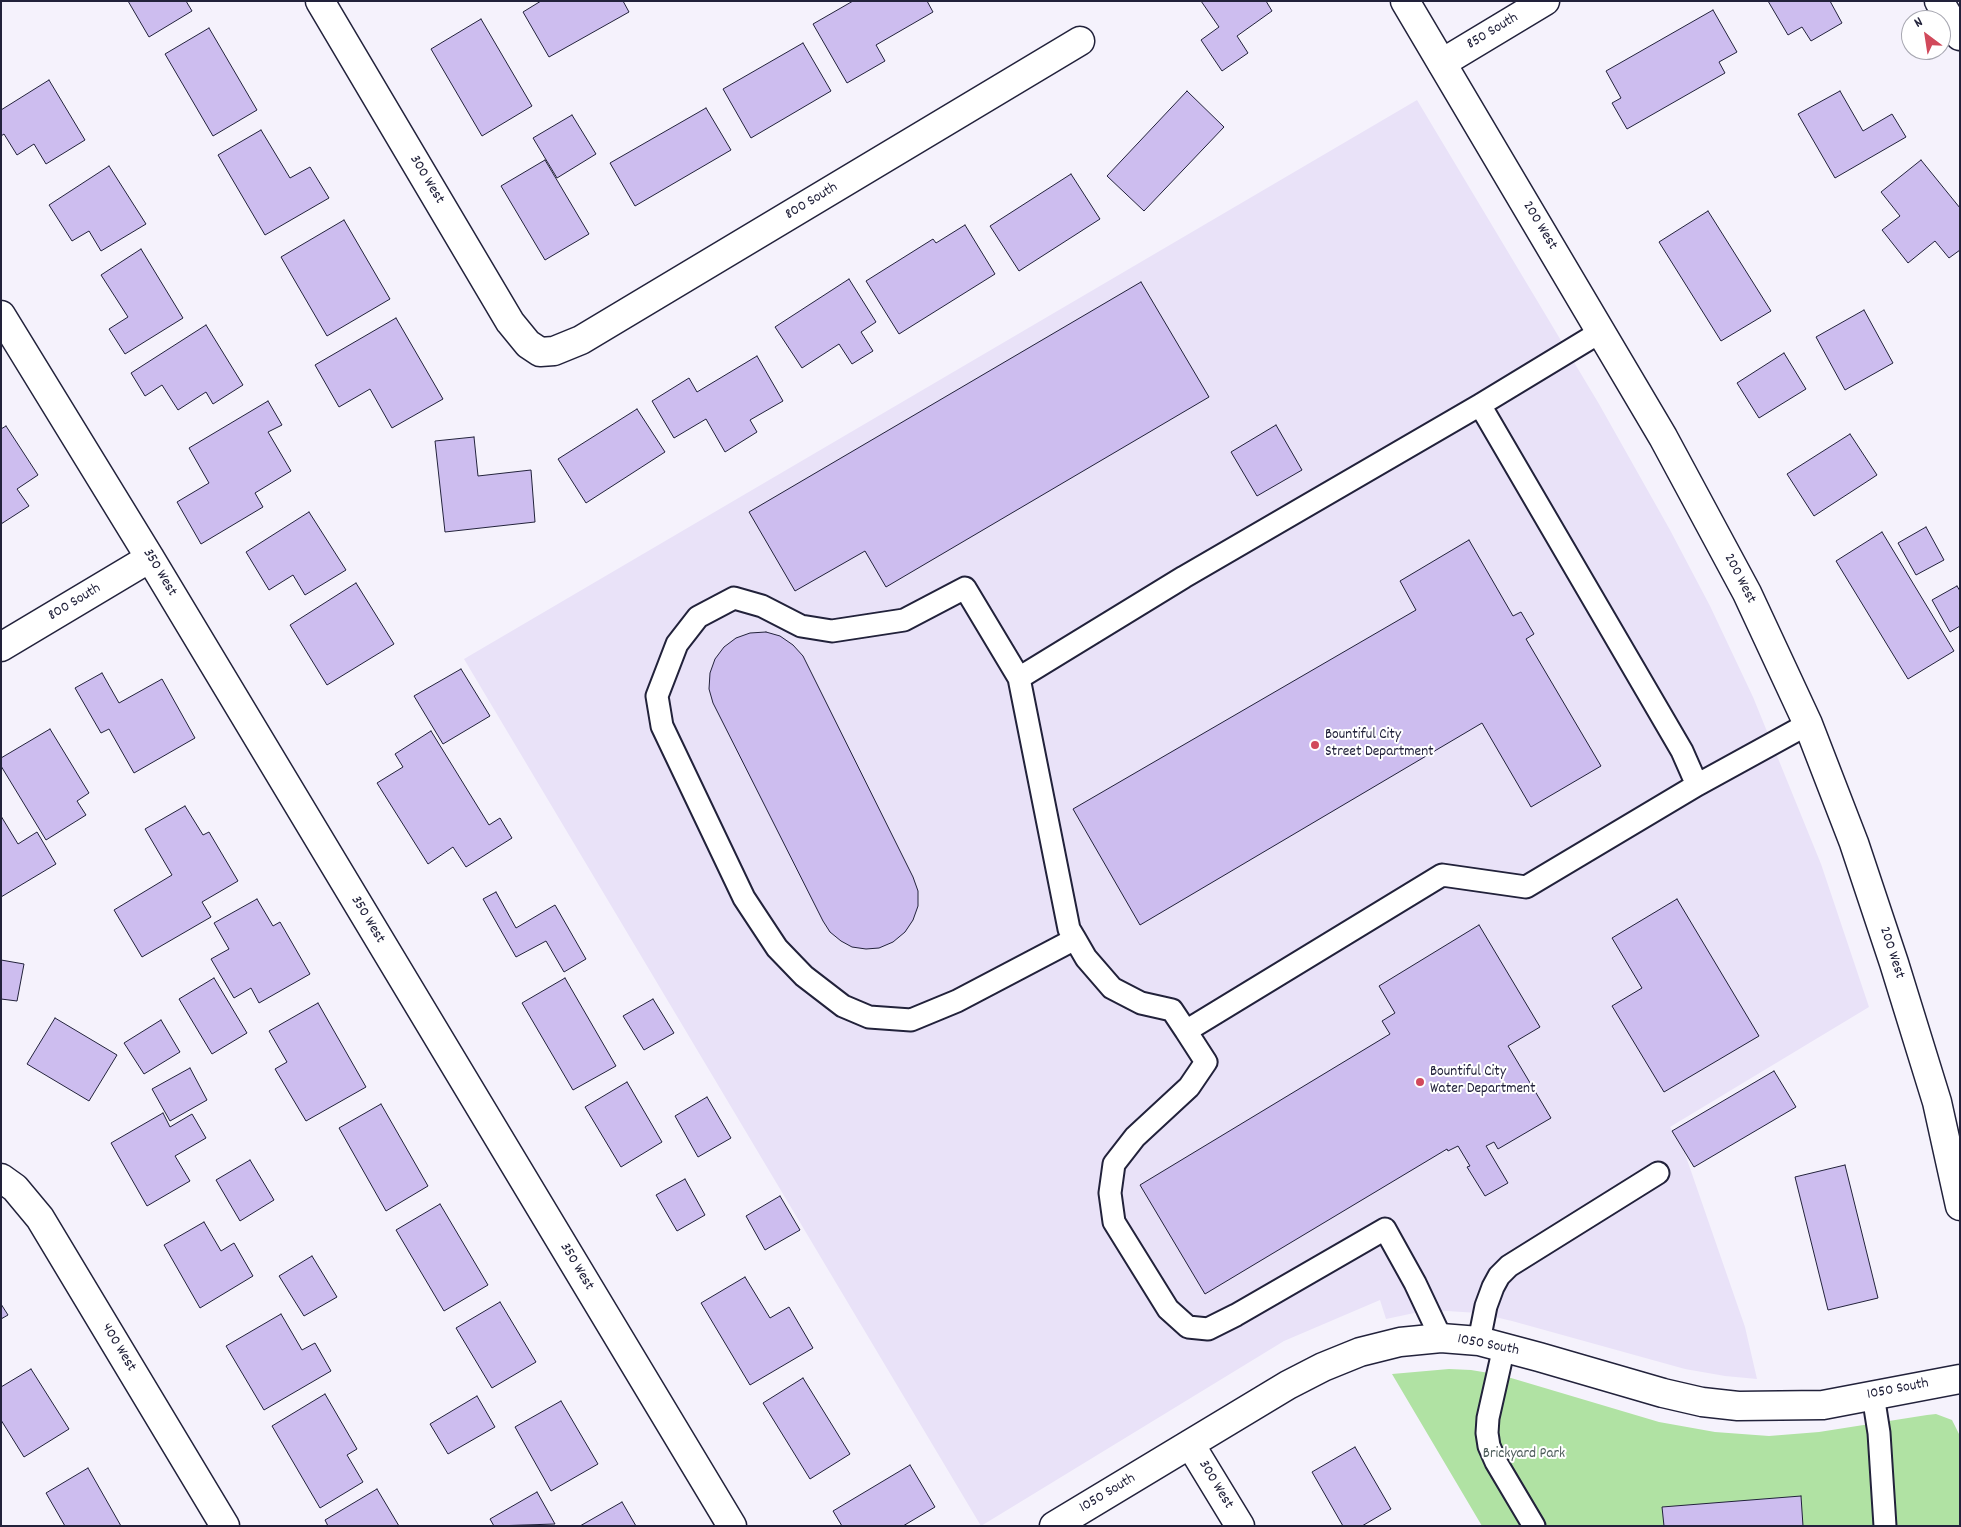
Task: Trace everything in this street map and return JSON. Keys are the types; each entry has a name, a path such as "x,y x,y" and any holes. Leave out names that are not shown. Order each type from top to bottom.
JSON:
{"street":[{"name":"200 West","path":"1405,1 1663,437 1747,593 1808,724 1854,842 1894,963 1937,1102 1960,1206"},
{"name":"850 South","path":"1442,63 1545,1"},
{"path":"1939,1 1960,36"},
{"name":"300 West","path":"326,3 510,322 528,344 540,352"},
{"name":"800 South","path":"540,352 554,351 581,340 1080,41"},
{"name":"350 West","path":"1,315 150,558 732,1526"},
{"name":"800 South","path":"1,647 150,558"},
{"name":"400 West","path":"1,1178 21,1195 40,1218 225,1526"},
{"name":"1050 South","path":"1054,1526 1322,1366 1360,1352 1400,1342 1441,1338 1492,1344 1663,1393 1702,1402 1738,1406 1823,1405 1960,1379"},
{"name":"300 West","path":"1190,1444 1240,1526"}],"lane":[{"path":"1019,678 1184,577 1480,405 1602,331"},
{"path":"1480,405 1682,751 1697,785"},
{"path":"1075,939 958,1001 911,1020 869,1017 843,1006 804,976 777,948 744,898 662,726 657,696 676,644 698,618 734,598 762,606 801,626 832,632 904,620 965,588 1019,678 1069,929 1075,939 1086,958 1112,988 1141,1003 1172,1010 1206,1062 1189,1087 1135,1137 1114,1164 1110,1193 1114,1222 1168,1309 1188,1327 1208,1329 1236,1315 1385,1228 1415,1283 1441,1338"},
{"path":"1186,1031 1442,875 1526,887 1697,785 1808,724"},
{"path":"1534,1526 1496,1462 1489,1446 1487,1433 1493,1393 1492,1344 1486,1306 1499,1276 1509,1266 1658,1173"},
{"path":"1873,1395 1879,1433 1885,1526"}],"shaded area":[{"path":"1417,100 1599,404 1670,530 1710,606 1753,697 1821,864 1869,1007 1670,1127 1683,1148 1745,1327 1757,1379 1685,1369 1478,1313 1419,1312 1386,1319 1380,1300 1284,1341 981,1526 464,659"}],"green space":[{"name":"Brickyard Park","path":"1449,1369 1471,1370 1501,1375 1659,1422 1715,1432 1769,1436 1819,1432 1936,1414 1952,1420 1960,1436 1960,1526 1482,1526 1392,1374"}],"building":[{"path":"128,1 186,1 192,11 149,37"},
{"path":"541,1 623,1 629,12 549,57 523,12"},
{"path":"853,1 927,1 933,12 876,45 885,61 847,83 813,24"},
{"path":"1201,1 1266,1 1272,11 1237,36 1248,53 1222,71 1201,40 1219,27"},
{"path":"1768,1 1830,1 1842,23 1811,41 1802,27 1788,35"},
{"path":"1713,10 1737,52 1719,62 1725,73 1627,129 1612,103 1621,98 1606,71"},
{"path":"481,19 532,106 482,136 431,49"},
{"path":"209,28 257,110 213,136 165,54"},
{"path":"803,43 831,91 751,138 723,89"},
{"path":"49,80 85,140 46,164 34,144 17,155 4,134 1,136 1,110"},
{"path":"1187,91 1224,127 1144,211 1107,176"},
{"path":"1840,91 1863,131 1892,114 1906,137 1835,178 1798,114"},
{"path":"706,108 731,150 635,206 610,163"},
{"path":"572,115 596,154 557,178 533,138"},
{"path":"261,130 290,178 310,167 329,198 265,235 218,155"},
{"path":"545,160 589,234 545,260 501,186"},
{"path":"1921,160 1960,208 1960,250 1949,258 1935,241 1908,263 1882,230 1900,216 1881,192"},
{"path":"109,166 146,224 101,251 89,231 72,241 49,205"},
{"path":"1071,174 1100,219 1019,271 990,226"},
{"path":"1708,211 1771,311 1721,341 1659,242"},
{"path":"344,220 390,299 327,336 281,257"},
{"path":"965,225 995,274 899,334 866,281 933,239 936,243"},
{"path":"141,249 183,318 125,354 109,329 128,317 101,275"},
{"path":"849,279 876,322 861,332 873,351 852,364 839,344 802,368 775,327"},
{"path":"1141,282 1209,397 886,587 865,551 795,591 749,512"},
{"path":"1864,310 1893,363 1845,390 1816,337"},
{"path":"396,318 443,399 392,428 370,389 339,407 315,365"},
{"path":"206,325 243,385 213,404 206,392 178,410 162,385 145,396 131,373"},
{"path":"1784,353 1806,389 1759,418 1737,383"},
{"path":"757,356 783,401 750,420 757,432 725,452 706,419 674,438 652,401 689,378 697,392"},
{"path":"268,401 282,425 268,432 291,471 255,493 263,507 201,544 177,502 209,483 189,448"},
{"path":"637,409 665,452 586,503 558,459"},
{"path":"1276,425 1302,470 1257,496 1231,452"},
{"path":"6,426 38,475 17,489 29,506 1,524 1,429"},
{"path":"1850,434 1877,475 1814,516 1787,474"},
{"path":"474,437 478,476 531,470 535,522 445,532 435,441"},
{"path":"309,512 346,570 305,595 293,575 269,590 246,552"},
{"path":"1926,527 1944,560 1916,575 1898,543"},
{"path":"1882,532 1954,651 1908,679 1836,561"},
{"name":"Bountiful City Street Department","path":"1469,540 1513,616 1521,612 1534,634 1526,639 1601,766 1531,807 1482,723 1140,925 1073,809 1416,610 1400,581"},
{"path":"356,583 394,644 327,685 290,625"},
{"path":"1957,586 1960,591 1960,626 1950,632 1932,600"},
{"path":"766,632 780,636 793,645 803,656 913,877 918,891 918,906 913,920 905,932 893,942 879,948 852,947 830,932 713,703 709,689 710,673 715,659 724,647 736,638 750,633"},
{"path":"461,669 490,716 443,744 414,696"},
{"path":"102,673 119,703 162,679 195,738 134,773 109,729 101,733 75,688"},
{"path":"50,729 89,793 77,801 86,815 46,840 1,766 1,758"},
{"path":"431,731 489,825 500,818 512,838 466,867 453,847 428,864 377,783 403,767 395,754"},
{"path":"185,806 203,835 209,832 238,881 202,902 211,917 142,957 114,910 172,875 145,829"},
{"path":"1,816 18,844 37,832 56,864 1,897"},
{"path":"496,892 516,928 555,905 586,959 564,972 546,941 516,957 483,899"},
{"path":"257,899 273,926 280,922 310,974 259,1003 251,988 234,998 211,959 229,949 214,923"},
{"path":"1677,899 1759,1036 1664,1092 1612,1006 1642,988 1612,938"},
{"name":"Bountiful City Water Department","path":"1479,925 1540,1027 1508,1046 1551,1118 1498,1149 1494,1142 1486,1146 1508,1183 1485,1196 1467,1167 1470,1166 1458,1146 1448,1151 1447,1149 1205,1294 1140,1185 1390,1034 1382,1021 1395,1013 1379,986"},
{"path":"1,960 24,964 17,1001 1,999"},
{"path":"214,978 247,1033 212,1054 179,999"},
{"path":"565,978 616,1066 573,1090 522,1003"},
{"path":"653,999 674,1033 644,1050 623,1016"},
{"path":"318,1003 366,1087 306,1121 275,1069 287,1062 269,1031"},
{"path":"55,1018 117,1055 89,1101 27,1064"},
{"path":"161,1020 180,1052 144,1074 124,1043"},
{"path":"190,1068 207,1100 170,1121 152,1089"},
{"path":"1774,1071 1796,1107 1694,1167 1672,1131"},
{"path":"627,1082 662,1142 621,1167 585,1107"},
{"path":"707,1097 731,1138 698,1157 675,1116"},
{"path":"381,1104 428,1186 386,1211 339,1128"},
{"path":"163,1113 170,1127 192,1114 206,1138 175,1156 190,1181 147,1206 111,1143"},
{"path":"250,1160 274,1200 240,1221 216,1180"},
{"path":"1845,1165 1878,1298 1828,1310 1795,1177"},
{"path":"685,1179 705,1215 677,1231 656,1195"},
{"path":"780,1196 800,1230 765,1250 746,1216"},
{"path":"440,1204 488,1285 444,1311 396,1230"},
{"path":"204,1222 221,1251 234,1243 253,1276 200,1308 164,1245"},
{"path":"312,1256 337,1297 304,1316 279,1276"},
{"path":"745,1277 770,1318 789,1307 813,1348 750,1385 701,1303"},
{"path":"500,1302 536,1362 492,1388 456,1328"},
{"path":"1,1304 8,1315 1,1319"},
{"path":"281,1314 302,1350 315,1343 331,1371 264,1410 226,1346"},
{"path":"31,1369 69,1429 24,1457 1,1420 1,1387"},
{"path":"803,1378 850,1454 810,1479 763,1403"},
{"path":"325,1394 357,1449 347,1455 363,1482 320,1508 272,1426"},
{"path":"477,1396 495,1427 448,1454 430,1424"},
{"path":"561,1401 598,1464 551,1491 515,1427"},
{"path":"1355,1447 1391,1509 1362,1526 1343,1526 1312,1472"},
{"path":"910,1465 935,1507 903,1526 842,1526 833,1511"},
{"path":"88,1468 121,1526 65,1526 46,1493"},
{"path":"377,1489 399,1526 328,1526 325,1520"},
{"path":"537,1492 555,1524 494,1526 490,1519"},
{"path":"1801,1496 1803,1526 1664,1526 1662,1507"},
{"path":"622,1502 636,1526 580,1526"}],"place":[{"name":"Bountiful City Street Department","path":"1315,745"},
{"name":"Bountiful City Water Department","path":"1420,1082"}]}
